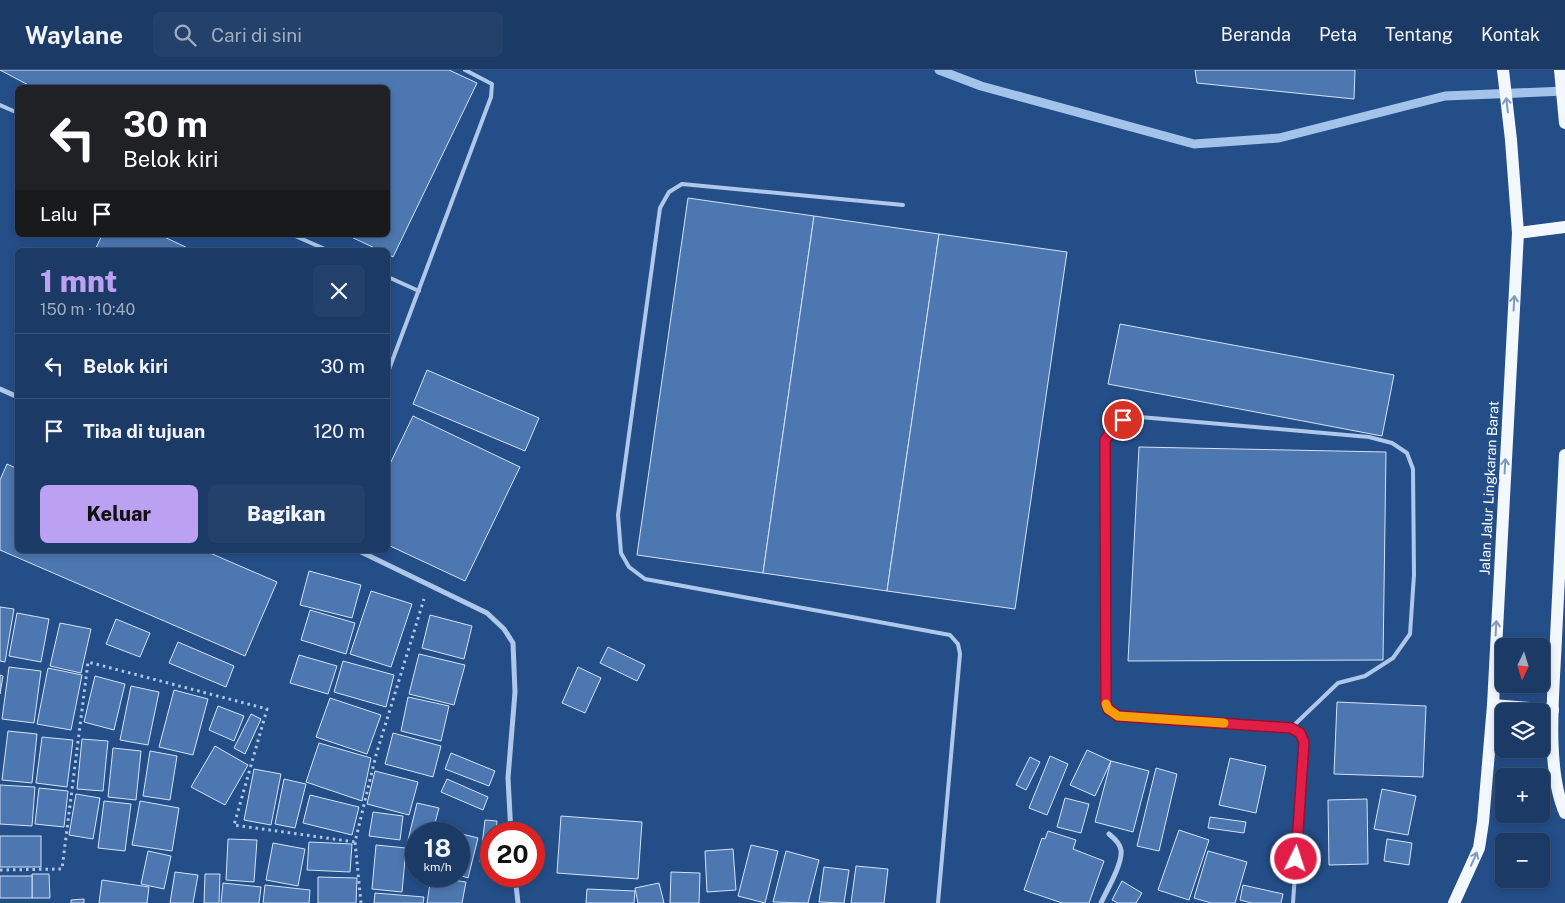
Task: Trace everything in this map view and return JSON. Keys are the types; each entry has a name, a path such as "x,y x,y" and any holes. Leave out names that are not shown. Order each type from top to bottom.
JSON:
{"main road":[{"name":"Jalan Jalur Lingkaran Barat","path":"1454,903 1479,848 1493,705 1518,233 1511,140 1503,70"},
{"path":"1560,70 1565,123"},
{"path":"1518,233 1565,228"},
{"path":"1565,455 1553,710 1554,772 1560,802 1565,812"},
{"path":"1493,705 1553,710"}],"street":[{"path":"0,389 15,396"},
{"path":"363,553 487,613 504,629 513,643 515,692 508,778 510,822"},
{"path":"1101,903 1119,863 1121,850 1115,838 1109,834"},
{"path":"516,887 518,903"}],"lane":[{"path":"390,367 492,90 492,84 465,70"},
{"path":"0,105 15,112"},
{"path":"903,204 682,184 669,192 660,208 618,515 620,553 629,567 646,579 950,635 958,644 960,654 938,903"},
{"path":"298,237 322,248"},
{"path":"390,278 419,291"},
{"path":"1291,728 1338,683 1365,676 1393,658 1410,634 1414,575 1413,469 1407,454 1392,442 1369,437 1140,417 1123,420 1105,440 1106,703 1108,709 1118,716 1291,728 1300,733 1304,742 1293,903"}],"path":[{"path":"361,903 355,842 376,756 429,584"},
{"path":"0,870 62,869 88,662 267,709 234,826 355,842"}],"building":[{"path":"0,70 449,70 477,83 393,257 390,255 390,248 375,248 351,237 390,237 390,85 28,85"},
{"path":"1195,70 1355,70 1354,99 1197,83"},
{"path":"688,198 814,216 763,573 637,555"},
{"path":"814,216 939,234 887,591 763,573"},
{"path":"939,234 1067,252 1015,609 887,591"},
{"path":"101,237 164,237 188,248 96,248"},
{"path":"1120,324 1394,375 1382,436 1108,384"},
{"path":"427,370 539,418 525,451 413,404"},
{"path":"413,416 520,467 465,581 390,546 390,464"},
{"path":"1139,447 1386,452 1383,660 1128,661"},
{"path":"7,464 15,468 15,553 210,553 277,582 245,656 0,550 0,480"},
{"path":"309,571 361,585 352,618 300,605"},
{"path":"371,591 412,604 391,667 350,654"},
{"path":"0,607 14,609 5,662 0,661"},
{"path":"310,610 355,623 346,654 301,640"},
{"path":"17,613 49,619 41,662 9,656"},
{"path":"430,615 472,626 464,659 422,648"},
{"path":"116,619 150,633 140,657 106,644"},
{"path":"60,623 91,629 81,673 50,666"},
{"path":"178,642 234,666 226,687 169,663"},
{"path":"608,647 645,665 637,681 600,663"},
{"path":"419,654 465,665 454,705 409,694"},
{"path":"299,655 337,666 328,694 290,683"},
{"path":"343,661 394,675 386,707 334,692"},
{"path":"9,667 41,671 34,723 2,719"},
{"path":"578,667 601,678 585,713 562,703"},
{"path":"48,668 82,675 71,730 37,724"},
{"path":"0,675 3,676 0,694"},
{"path":"95,676 125,684 114,730 84,722"},
{"path":"131,686 159,692 148,745 120,740"},
{"path":"174,690 208,699 193,755 159,747"},
{"path":"408,697 449,706 441,741 401,731"},
{"path":"330,698 381,715 367,754 316,737"},
{"path":"1337,702 1426,706 1423,777 1334,774"},
{"path":"218,706 244,716 234,741 209,730"},
{"path":"251,714 261,719 245,754 234,748"},
{"path":"8,731 37,734 32,783 2,780"},
{"path":"393,733 441,746 433,777 385,764"},
{"path":"42,737 73,740 67,787 36,783"},
{"path":"82,739 108,741 103,791 77,789"},
{"path":"319,743 371,758 362,801 306,782"},
{"path":"215,746 248,765 225,805 191,787"},
{"path":"113,748 141,751 136,800 108,797"},
{"path":"1087,750 1111,761 1095,796 1070,785"},
{"path":"150,751 177,756 170,800 143,796"},
{"path":"451,753 495,771 489,786 445,769"},
{"path":"1050,756 1068,764 1047,815 1029,808"},
{"path":"1030,757 1040,762 1026,790 1016,785"},
{"path":"1230,758 1266,766 1256,813 1219,805"},
{"path":"1111,761 1149,771 1133,832 1095,822"},
{"path":"1156,768 1177,774 1159,851 1137,846"},
{"path":"254,769 281,774 271,825 244,820"},
{"path":"375,771 418,782 409,815 367,804"},
{"path":"284,779 306,784 295,828 275,824"},
{"path":"447,779 488,797 483,810 441,792"},
{"path":"0,785 35,787 32,826 0,824"},
{"path":"39,788 68,791 64,827 35,824"},
{"path":"1382,789 1416,796 1408,835 1374,829"},
{"path":"76,794 100,798 93,839 69,835"},
{"path":"310,795 359,807 352,835 303,823"},
{"path":"1065,798 1089,804 1081,833 1057,827"},
{"path":"1367,799 1368,864 1329,865 1328,800"},
{"path":"104,801 131,804 125,851 98,848"},
{"path":"140,801 179,808 172,851 132,845"},
{"path":"417,803 439,808 435,822 412,822"},
{"path":"373,812 403,816 400,840 369,836"},
{"path":"561,816 642,822 638,879 557,873"},
{"path":"1210,817 1246,822 1244,833 1208,828"},
{"path":"485,820 497,821 497,822 485,822"},
{"path":"1179,830 1209,840 1189,900 1158,890"},
{"path":"1048,831 1076,840 1073,849 1104,861 1089,903 1062,903 1024,890 1042,838 1045,839"},
{"path":"0,836 41,836 41,867 0,867"},
{"path":"470,836 478,838 470,870"},
{"path":"228,839 257,840 254,882 226,880"},
{"path":"1387,839 1412,843 1409,865 1384,861"},
{"path":"309,842 352,844 350,872 307,870"},
{"path":"273,843 305,849 298,886 266,880"},
{"path":"376,845 405,848 402,892 372,889"},
{"path":"751,845 778,851 765,903 738,896"},
{"path":"733,849 736,890 707,892 705,851"},
{"path":"148,851 171,856 164,889 141,884"},
{"path":"786,851 819,860 808,903 773,902"},
{"path":"1208,851 1247,862 1235,903 1211,903 1194,898"},
{"path":"856,866 888,869 884,903 851,903"},
{"path":"824,867 849,870 844,903 819,902"},
{"path":"175,872 198,875 193,903 170,903"},
{"path":"671,872 700,873 699,903 670,903"},
{"path":"32,874 49,874 50,898 32,898"},
{"path":"205,874 220,874 219,903 204,903"},
{"path":"0,876 32,876 32,898 0,898"},
{"path":"318,877 357,878 356,903 318,903"},
{"path":"102,880 149,887 147,903 99,903"},
{"path":"1122,881 1142,893 1136,903 1118,903 1112,900"},
{"path":"223,883 261,887 259,903 221,903"},
{"path":"659,883 664,903 638,903 635,888"},
{"path":"265,885 310,890 309,903 263,903"},
{"path":"1243,885 1283,894 1281,903 1252,903 1240,900"},
{"path":"429,887 465,887 462,903 427,903"},
{"path":"587,889 635,891 634,903 586,903"},
{"path":"375,893 424,897 423,903 374,903"},
{"path":"84,899 84,903 71,903 71,900"}],"waterway":[{"path":"939,70 981,86 1194,144 1279,138 1445,96 1565,91"}],"slow traffic":[{"path":"1106,704 1108,709 1118,716 1224,723"}],"route":[{"path":"1123,420 1105,440 1106,703 1108,709 1118,716 1291,728 1300,733 1304,742 1296,859"}]}
